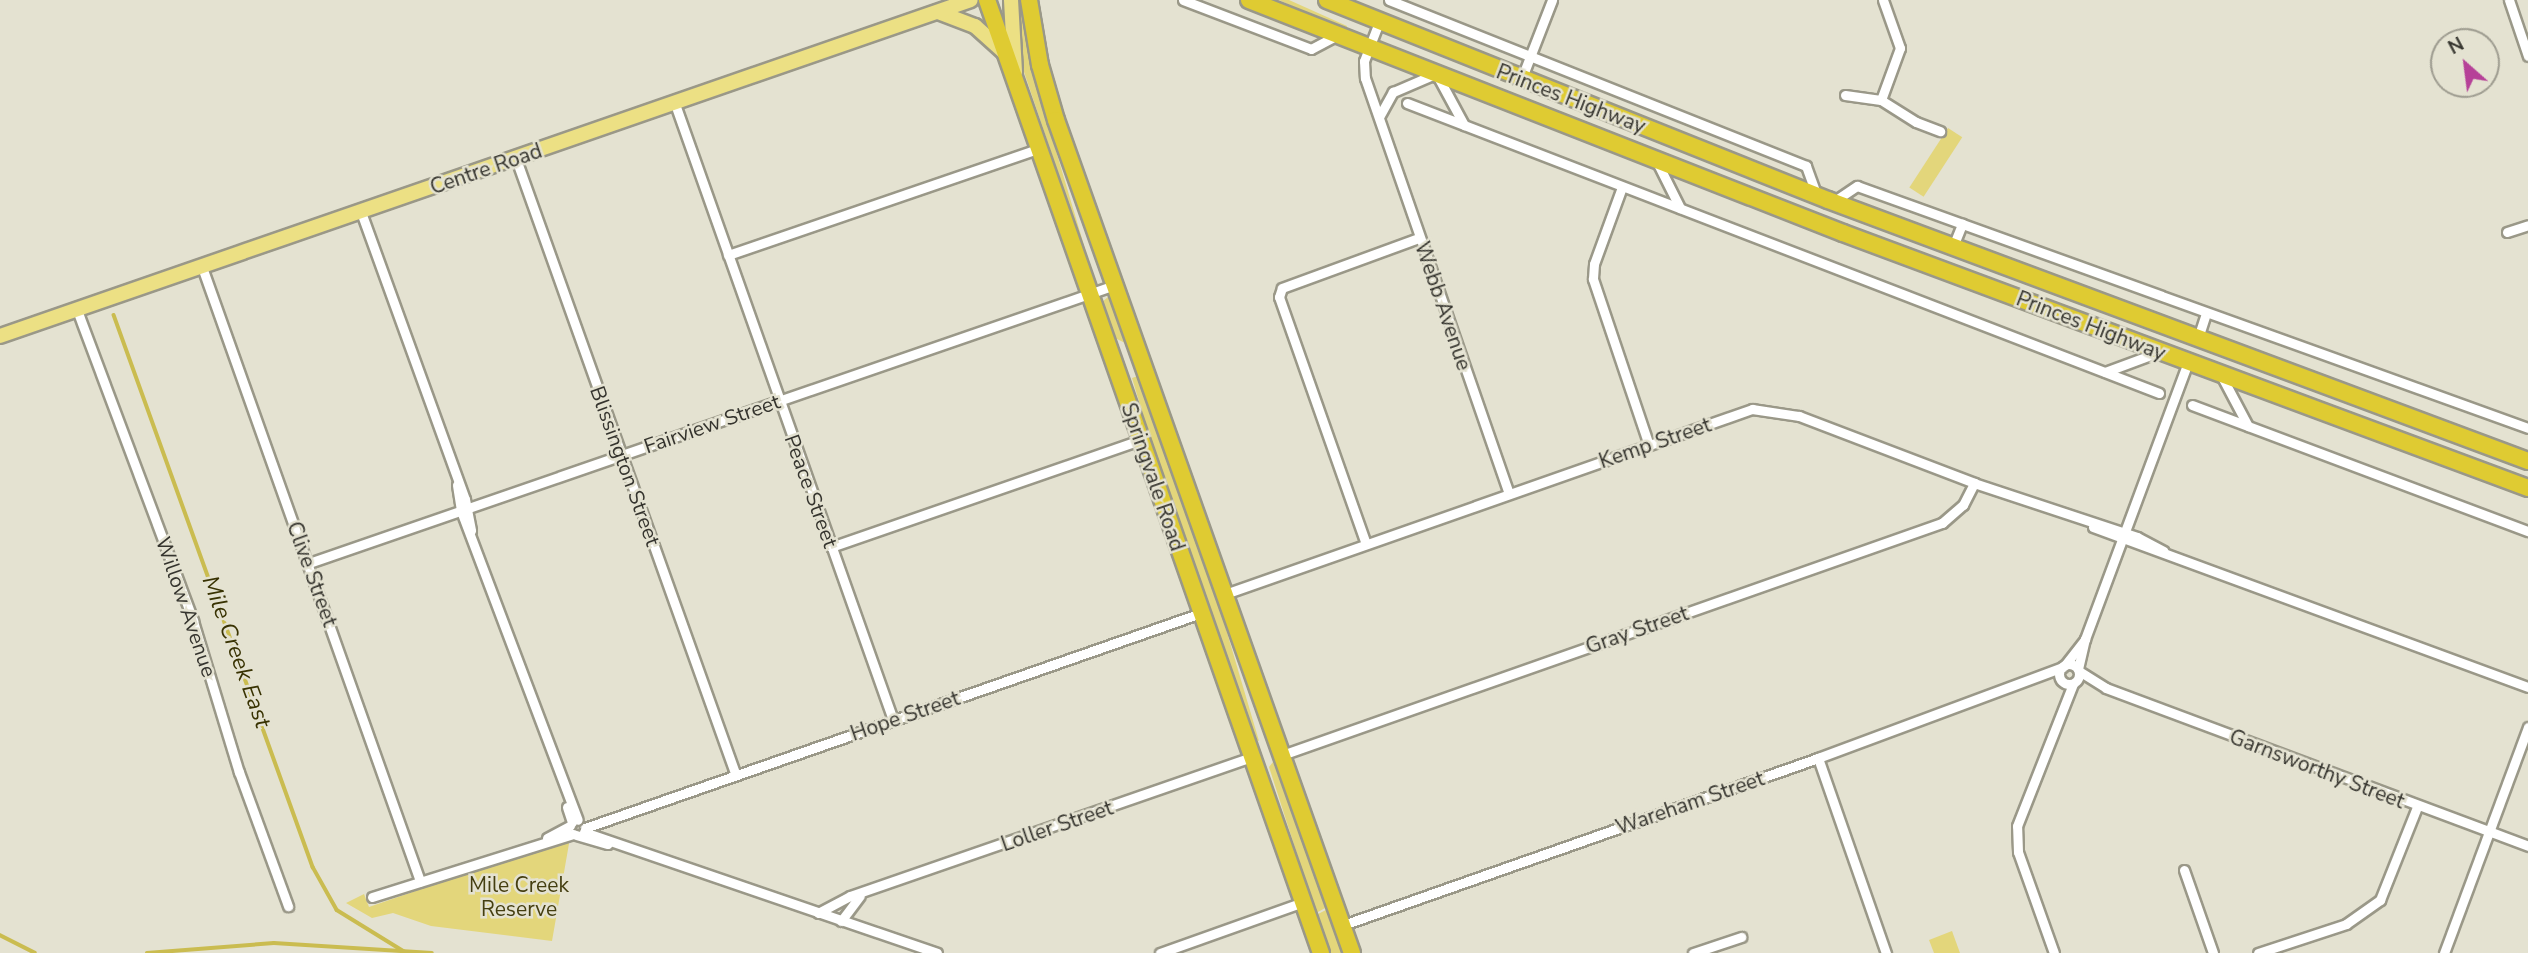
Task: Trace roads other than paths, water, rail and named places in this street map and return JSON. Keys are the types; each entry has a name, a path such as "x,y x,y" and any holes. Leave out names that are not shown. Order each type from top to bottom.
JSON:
{"highway":[{"name":"Springvale Road","path":"988,0 1016,89 1321,953"},
{"name":"Springvale Road","path":"1029,0 1046,90 1352,953"},
{"name":"Princes Highway","path":"1249,0 1656,160 2528,488"},
{"name":"Princes Highway","path":"1327,0 1521,80 1833,202 1954,244 2198,338 2523,456"},
{"path":"2189,362 2198,338"},
{"path":"1252,757 1282,755"}],"main road":[{"name":"Centre Road","path":"0,336 971,0"},
{"path":"1011,0 1016,89"},
{"path":"938,12 975,26 1005,53"}],"street":[{"path":"1183,0 1311,50 1337,35"},
{"name":"Princes Highway","path":"1389,0 1806,166 1816,194"},
{"path":"1521,80 1552,0"},
{"path":"1881,100 1900,48 1883,0"},
{"path":"2509,0 2528,56"},
{"name":"Webb Avenue","path":"1378,22 1368,48 1364,72 1509,494"},
{"path":"1379,117 1392,92 1436,75 1465,126"},
{"path":"1845,95 1881,100 1916,122 1940,131"},
{"name":"Princes Highway","path":"1407,103 2159,393"},
{"name":"Peace Street","path":"674,104 893,720"},
{"path":"728,255 1038,149"},
{"name":"Blissington Street","path":"516,159 735,774"},
{"name":"Princes Highway","path":"1656,160 1680,208"},
{"path":"1833,202 1857,186 2528,428"},
{"path":"1622,187 1594,264 1593,279 1649,445"},
{"path":"361,212 578,827 609,844 937,953"},
{"path":"1954,244 1962,224"},
{"path":"2507,232 2528,225"},
{"path":"1366,544 1279,297 1282,288 1419,238"},
{"name":"Clive Street","path":"202,267 421,881"},
{"name":"Fairview Street","path":"309,563 1115,285"},
{"name":"Willow Avenue","path":"77,310 193,621 239,772 288,906"},
{"path":"2198,338 2206,314"},
{"path":"2105,372 2160,351"},
{"path":"2054,953 2018,852 2017,830 2061,704 2078,670 2085,639 2189,362"},
{"path":"2220,374 2248,426"},
{"path":"2192,405 2527,529"},
{"name":"Kemp Street","path":"1224,594 1752,409 1770,409 2124,536 2528,687"},
{"path":"831,547 1140,440"},
{"name":"Gray Street","path":"1282,755 1942,523 1963,505 1974,483"},
{"name":"Hope Street","path":"372,897 1201,613"},
{"path":"2061,704 2064,666 2085,639"},
{"name":"Garnsworthy Street","path":"2064,666 2078,670 2106,688 2417,807 2528,846"},
{"name":"Wareham Street","path":"1343,925 2037,680 2064,666"},
{"name":"Wareham Street","path":"2037,680 2073,683"},
{"name":"Garnsworthy Street","path":"2073,683 2106,688"},
{"path":"2444,953 2528,727"},
{"name":"Loller Street","path":"818,914 832,903 862,895 1252,757"},
{"path":"1818,758 1886,953"},
{"path":"2258,953 2346,924 2372,907 2388,884 2417,807"},
{"path":"2184,870 2213,953"},
{"path":"841,921 849,905 862,895"},
{"path":"1160,953 1303,902"},
{"path":"1693,953 1741,937"}],"waterway":[{"name":"Mile Creek East","path":"114,315 313,867 337,910 405,952"},
{"path":"0,935 35,953"},
{"path":"147,953 274,943 432,953"}],"park label":[{"name":"Mile Creek Reserve","path":"519,897"}]}
